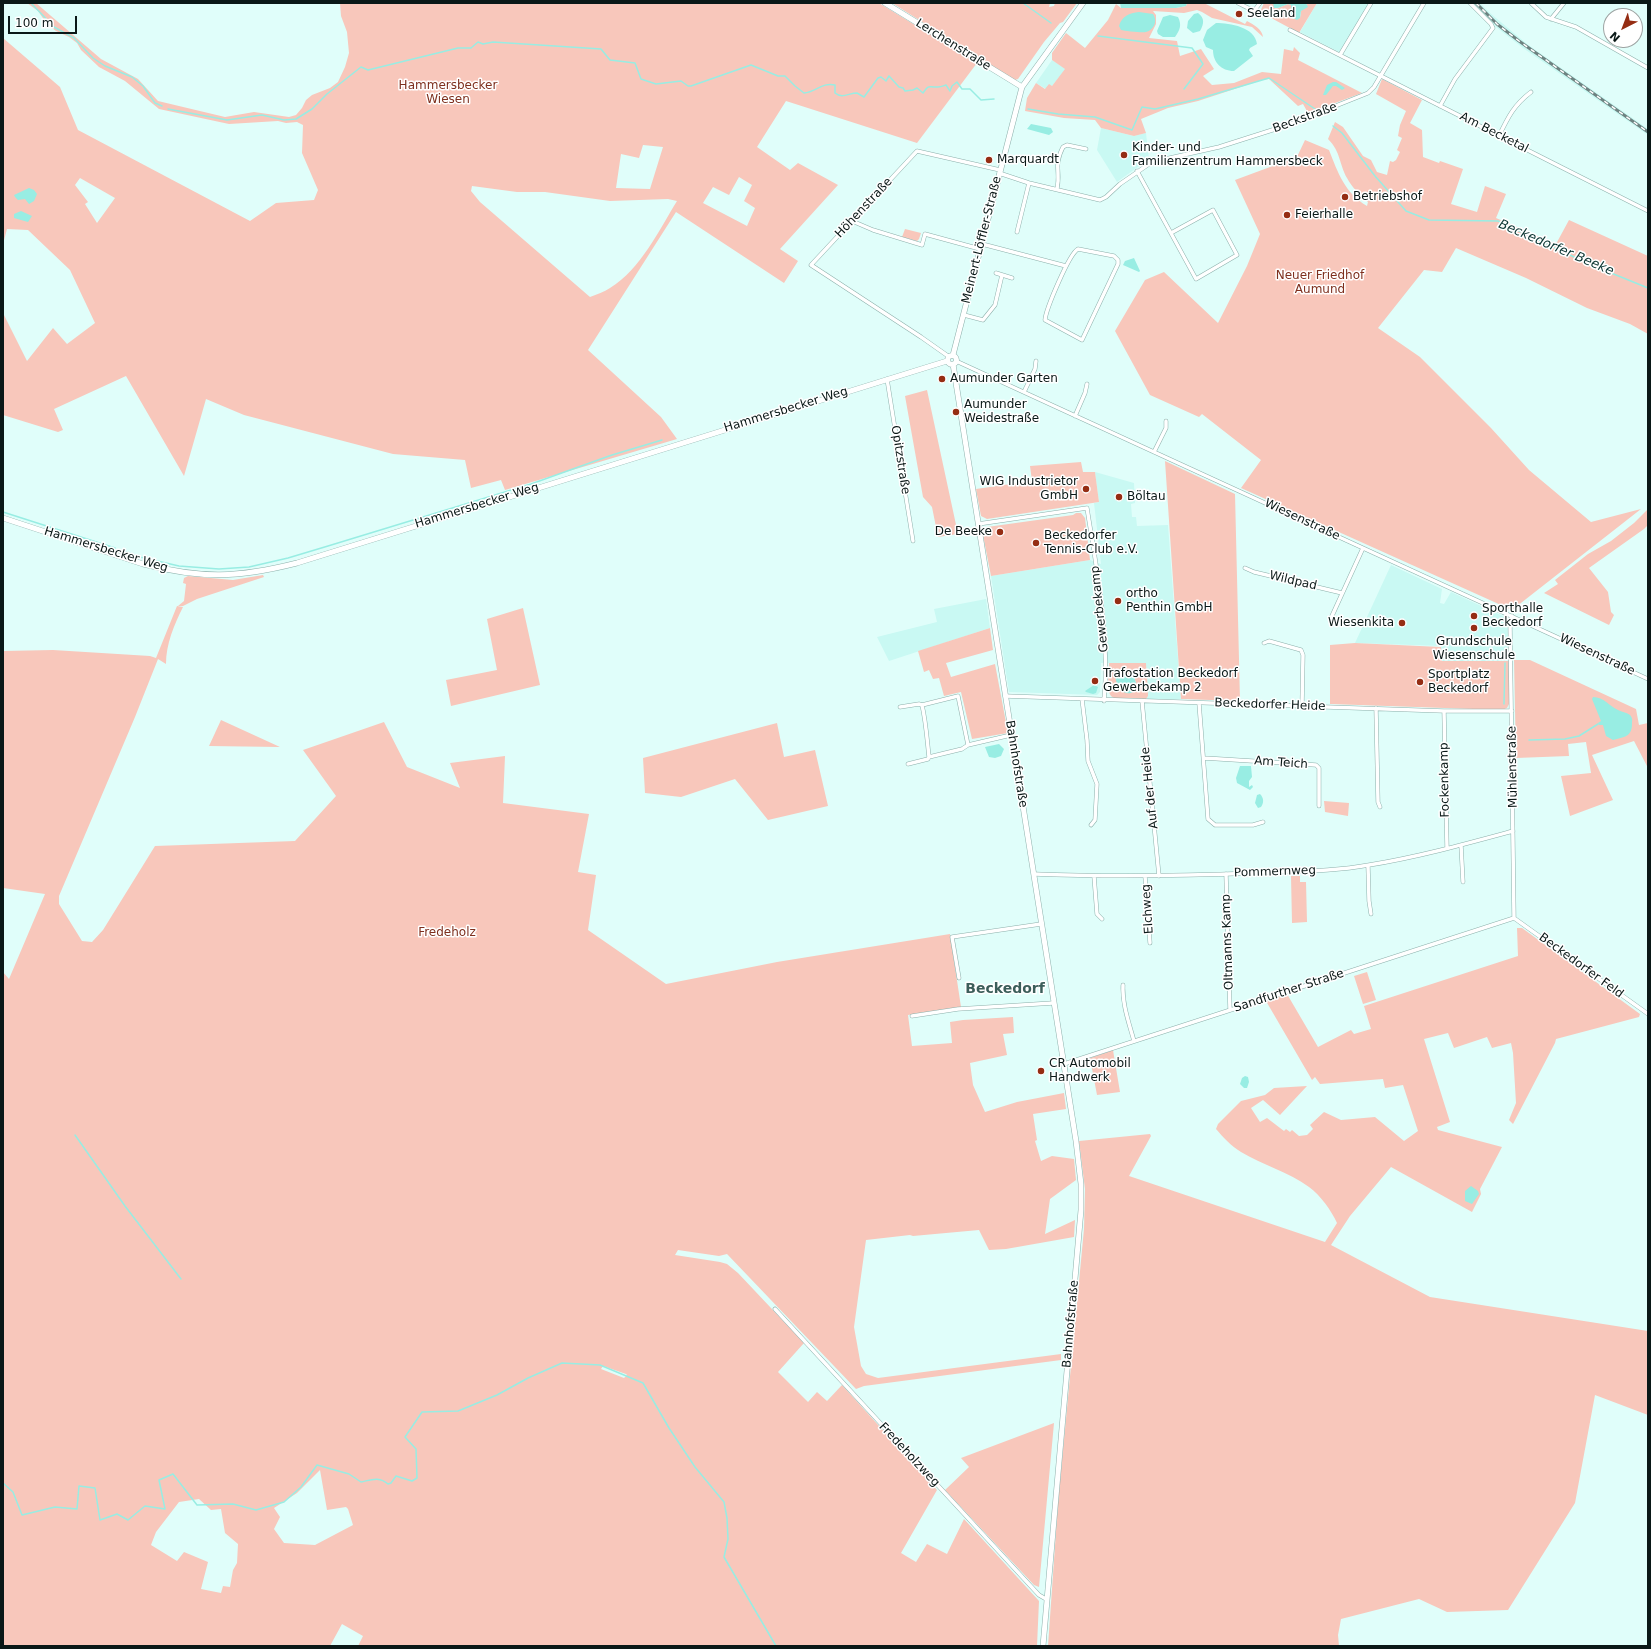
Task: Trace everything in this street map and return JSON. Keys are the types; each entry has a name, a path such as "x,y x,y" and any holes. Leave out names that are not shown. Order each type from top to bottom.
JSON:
{"street":[{"name":"Lerchenstraße","path":"885,3 1022,87"},
{"name":"Meinert-Löffler-Straße","path":"949,357 964,315 1022,87 1083,3"},
{"path":"1238,3 1253,10 1257,9 1260,3"},
{"path":"1340,55 1371,3"},
{"name":"Beckstraße","path":"917,151 1100,200 1137,171 1152,162 1219,147 1301,121 1368,93 1380,76 1424,3"},
{"path":"1440,106 1455,79 1493,28 1491,24 1470,3"},
{"path":"1531,3 1546,17 1576,27 1648,68"},
{"path":"1551,19 1564,3"},
{"name":"Am Becketal","path":"1290,30 1648,211"},
{"path":"1499,136 1510,114 1519,101 1531,92"},
{"path":"1058,189 1059,182 1056,165 1063,147 1067,145 1086,149"},
{"name":"Höhenstraße","path":"917,151 811,265 949,357"},
{"path":"1137,171 1196,279 1237,256 1213,210 1171,233"},
{"path":"1016,232 1029,182"},
{"path":"852,221 873,230 922,244 925,234 1066,266"},
{"path":"1078,249 1114,256 1118,260 1118,264 1082,340 1045,320 1066,266 1075,251 1078,249"},
{"path":"996,273 1012,278"},
{"path":"964,315 983,320 995,305 1002,275"},
{"path":"949,357 956,357 954,363 949,364 949,357"},
{"name":"Hammersbecker Weg","path":"3,518 164,570 207,575 229,575 255,572 304,561 887,379 949,357"},
{"path":"1024,392 1035,369 1036,361"},
{"name":"Wiesenstraße","path":"954,363 1024,392 1648,679"},
{"name":"Bahnhofstraße","path":"954,363 1053,1003 1076,1141 1081,1197 1043,1646"},
{"name":"Opitzstraße","path":"887,379 913,541"},
{"path":"1075,416 1085,393 1087,384"},
{"path":"1154,452 1166,428 1166,421"},
{"name":"Gewerbekamp","path":"978,524 1087,508 1102,610 1106,668 1104,700"},
{"path":"1331,618 1363,548"},
{"name":"Wildpad","path":"1245,568 1254,572 1342,593"},
{"name":"Mühlenstraße","path":"1512,616 1510,623 1514,918"},
{"path":"1264,643 1269,641 1301,650 1303,655 1302,706"},
{"path":"900,707 919,704 922,705 958,696 968,745"},
{"name":"Beckedorfer Heide","path":"1005,696 1376,708 1444,712 1512,711"},
{"path":"1082,699 1088,761 1097,784 1095,820 1091,825"},
{"name":"Auf der Heide","path":"1142,701 1159,876"},
{"path":"1199,703 1208,819 1215,825 1253,825 1263,822"},
{"path":"922,705 927,726 926,732 929,757"},
{"path":"1376,708 1380,807"},
{"name":"Fockenkamp","path":"1444,712 1446,848"},
{"path":"908,764 928,759 929,757 962,750 968,745 1011,735"},
{"name":"Am Teich","path":"1204,758 1316,765 1319,768 1319,806"},
{"name":"Pommernweg","path":"1034,874 1159,876 1318,870 1368,866 1461,845 1513,831"},
{"path":"1461,845 1463,882"},
{"path":"1368,866 1371,914"},
{"name":"Oltmanns Kamp","path":"1226,874 1230,1010"},
{"path":"1094,876 1097,914 1102,919"},
{"name":"Elchweg","path":"1145,876 1150,943"},
{"name":"Sandfurther Straße","path":"1064,1064 1514,918"},
{"name":"Beckedorfer Feld","path":"1514,918 1648,1014"},
{"path":"959,978 952,936 1041,924"},
{"path":"1123,985 1122,994 1125,1010 1134,1041"},
{"path":"912,1016 958,1009 1053,1003"},
{"name":"Fredeholzweg","path":"775,1309 1039,1595 1046,1599"}],"shaded area":[{"path":"1317,3 1370,3 1339,52 1300,32"},
{"path":"1472,3 1480,3 1527,44 1648,129 1648,135 1523,48 1496,27"},
{"path":"1052,60 1066,69 1052,86 1046,89 1036,83"},
{"name":"Kinder- und Familienzentrum Hammersbeck","path":"1101,128 1134,136 1146,133 1149,159 1117,182 1097,150"},
{"path":"1095,472 1134,483 1135,503 1131,504 1132,517 1136,517 1137,526 1168,525 1181,699 1146,699 1148,692 1146,663 1101,663 1100,692 1097,695 1009,692 991,576 1090,560 1101,564 1094,503 1099,502"},
{"path":"1391,565 1442,589 1440,603 1444,604 1451,592 1507,618 1509,661 1442,661 1441,646 1355,643"},
{"path":"986,599 990,628 889,661 877,637 937,622 934,609"}],"green space":[{"name":"Hammersbecker Wiesen","path":"27,3 36,3 101,59 138,79 158,101 225,117 254,112 289,117 296,115 306,100 312,95 330,88 338,82 345,67 349,53 347,32 341,16 340,3 879,3 977,63 917,143 786,101 757,147 790,170 798,163 838,185 780,249 798,261 784,283 676,212 588,350 661,417 677,439 505,490 501,480 471,488 465,460 393,454 244,415 206,399 184,476 126,376 54,409 63,430 58,432 3,415 3,313 27,361 53,328 67,344 95,323 70,270 28,230 7,229 3,244 3,38 60,87 78,130 250,221 276,203 314,200 318,190 302,153 303,125 297,122 286,123 278,121 229,124 159,109 125,81 99,67 81,50 77,43 47,24 38,11","holes":["643,145 663,147 650,189 616,188 621,154 639,158","739,177 752,185 744,201 755,208 747,226 703,203 713,187 729,195","80,178 115,198 97,223 85,204 88,202 75,185","472,186 517,192 545,192 610,201 668,199 677,201 656,236 640,260 631,270 610,288 590,297 480,202 471,191"]},
{"path":"892,3 1050,3 1049,7 1054,6 1055,3 1077,3 1063,22 1060,23 1044,42 1018,79 1015,80"},
{"path":"1187,3 1204,3 1245,24 1247,21 1261,32 1263,37 1252,27 1212,18 1197,10 1184,13 1153,11 1156,15 1156,24 1149,38 1177,41 1180,56 1201,49 1214,69 1203,76 1212,85 1234,83 1262,72 1281,74 1284,49 1293,51 1294,47 1300,53 1298,60 1362,93 1308,113 1303,104 1298,106 1269,79 1262,80 1198,101 1168,108 1141,119 1146,133 1134,136 1101,128 1095,120 1064,118 1025,111 1027,98 1036,83 1045,89 1049,84 1052,86 1065,69 1052,60 1052,53 1066,33 1085,48 1108,20 1116,4 1121,8 1176,8 1186,6"},
{"path":"1264,3 1273,3 1278,8 1288,4 1291,5 1291,10 1286,14 1287,17 1291,17 1293,19 1300,18 1301,11 1307,4 1306,3 1317,3 1299,33 1260,12"},
{"name":"Neuer Friedhof Aumund","path":"1382,79 1422,100 1410,123 1422,130 1423,157 1463,169 1451,204 1477,212 1485,186 1506,194 1496,218 1556,244 1569,220 1648,256 1648,334 1630,324 1587,308 1526,278 1456,248 1442,272 1424,270 1378,328 1420,357 1491,428 1529,470 1591,522 1641,509 1512,610 1241,488 1261,460 1202,414 1199,417 1150,395 1115,331 1145,280 1164,272 1218,323 1247,266 1260,234 1235,180 1297,157 1305,140 1329,150 1343,182 1359,201 1367,206 1368,202 1349,182 1344,173 1338,153 1328,139 1335,122 1343,127 1363,156 1371,160 1377,172 1387,175 1390,161 1393,162 1396,160 1400,152 1397,150 1402,138 1398,136 1400,125 1406,111 1376,94"},
{"path":"905,229 921,233 919,239 917,241 902,237"},
{"path":"927,390 958,534 938,537 932,507 923,497 905,396"},
{"path":"1165,461 1235,494 1240,701 1181,699"},
{"path":"1081,462 1083,472 1095,472 1099,502 987,519 981,516 976,489 1032,481 1030,466"},
{"path":"1648,509 1648,525 1644,529 1589,568 1608,592 1611,612 1614,615 1609,625 1544,593 1558,584 1555,580 1588,554 1611,541 1634,523"},
{"name":"Beckedorfer Tennis-Club e.V.","path":"1076,513 1081,513 1085,518 1090,560 991,576 983,535 984,530 987,527 1073,515"},
{"path":"263,575 264,577 197,599 183,606 178,606 184,601 186,584 183,583 184,578 188,576 233,580"},
{"name":"Fredeholz","path":"177,606 183,607 171,635 167,649 166,664 158,659 59,896 59,904 82,941 92,942 103,930 155,846 295,841 336,796 303,750 384,722 407,767 460,788 450,763 505,756 503,803 589,814 578,872 596,875 588,930 666,984 777,962 950,934 961,1007 908,1015 912,1046 952,1043 950,1022 1013,1017 1014,1033 1003,1034 1007,1055 970,1063 973,1085 985,1112 1017,1102 1064,1093 1066,1109 1033,1114 1037,1140 1035,1141 1041,1161 1052,1156 1074,1159 1076,1180 1050,1199 1045,1234 1075,1220 1074,1237 1006,1249 989,1250 979,1230 866,1240 854,1327 861,1366 866,1374 878,1378 1061,1354 1061,1360 864,1386 856,1389 727,1254 719,1256 678,1250 675,1255 727,1264 738,1273 804,1343 778,1372 808,1402 817,1392 827,1401 842,1385 937,1490 901,1553 916,1562 927,1544 947,1554 964,1519 1039,1601 1037,1646 358,1646 363,1636 342,1624 330,1646 3,1646 3,972 9,979 45,894 3,888 3,651 53,650 150,656 156,658","holes":["603,1366 626,1374 627,1375 624,1378 601,1369","320,1470 327,1510 346,1507 353,1525 315,1545 284,1543 274,1529 280,1517 274,1508 297,1493","199,1499 211,1510 221,1509 225,1533 238,1544 237,1563 233,1570 230,1587 223,1586 221,1593 201,1589 208,1562 184,1552 177,1561 151,1545 156,1532 179,1502"]},
{"path":"523,608 540,685 451,706 446,680 497,670 487,619"},
{"path":"990,628 993,650 946,663 951,677 995,664 1008,733 972,739 961,692 944,696 939,678 933,679 929,670 924,672 918,651"},
{"name":"Sportplatz Beckedorf","path":"1355,643 1441,647 1442,661 1509,661 1509,704 1507,708 1502,710 1330,704 1330,645"},
{"path":"1514,660 1530,660 1636,709 1639,725 1648,723 1648,768 1634,741 1592,755 1613,800 1570,816 1561,776 1591,773 1586,742 1568,744 1569,756 1516,758"},
{"path":"1109,663 1146,663 1148,696 1146,699 1114,698 1111,696 1108,688","holes":["1126,675 1134,677 1137,686 1118,685 1117,682"]},
{"path":"221,720 280,747 209,746"},
{"path":"777,723 784,757 815,750 828,806 768,820 735,779 681,797 645,793 643,758"},
{"path":"1324,801 1349,803 1348,816 1325,812"},
{"path":"1291,876 1300,876 1300,882 1306,882 1307,922 1292,923"},
{"path":"1517,928 1522,928 1640,1014 1639,1017 1556,1039 1513,1124 1509,1120 1516,1103 1511,1043 1492,1048 1487,1037 1454,1048 1448,1033 1424,1039 1450,1122 1437,1127 1438,1130 1502,1147 1480,1189 1481,1194 1472,1212 1391,1167 1350,1216 1331,1245 1430,1297 1648,1331 1648,1415 1595,1395 1575,1503 1508,1610 1447,1612 1419,1599 1341,1619 1338,1635 1339,1646 1048,1646 1058,1503 1084,1229 1085,1189 1079,1141 1150,1134 1151,1136 1129,1176 1325,1242 1337,1223 1322,1199 1301,1182 1237,1150 1216,1129 1218,1124 1241,1101 1265,1095 1274,1088 1307,1086 1280,1115 1263,1100 1251,1108 1260,1122 1267,1118 1284,1131 1286,1129 1290,1132 1292,1130 1299,1136 1307,1135 1313,1129 1310,1125 1324,1112 1341,1120 1375,1117 1404,1141 1418,1131 1403,1085 1385,1088 1383,1079 1320,1084 1315,1077 1312,1080 1266,1001 1287,994 1318,1047 1351,1030 1354,1034 1371,1029 1364,1006 1518,956"},
{"path":"1367,972 1376,1000 1363,1004 1354,976"},
{"path":"1113,1050 1120,1092 1097,1095 1090,1058"},
{"path":"1054,1423 1039,1587 1034,1585 945,1490 969,1467 961,1458"}],"water":[{"path":"1120,3 1187,3 1186,6 1176,8 1121,8"},
{"path":"1273,3 1306,3 1308,7 1301,11 1300,18 1297,20 1291,17 1285,17 1291,10 1291,5 1288,4 1274,8"},
{"path":"1139,12 1153,14 1155,22 1149,31 1134,32 1121,30 1119,26 1124,17 1132,13"},
{"path":"1198,13 1203,19 1203,24 1200,31 1193,33 1187,28 1188,21 1194,14"},
{"path":"1170,15 1178,17 1180,23 1179,30 1175,37 1163,37 1158,34 1157,31 1163,17"},
{"path":"1216,23 1241,27 1247,30 1255,38 1257,44 1249,50 1253,56 1234,71 1229,71 1222,68 1216,62 1213,50 1206,47 1203,40 1207,30"},
{"path":"1336,82 1345,88 1342,90 1336,86 1333,86 1326,95 1323,95 1327,85"},
{"path":"1031,124 1051,128 1053,132 1049,135 1027,129"},
{"path":"29,188 34,190 37,194 34,201 29,204 25,199 18,200 15,197 14,195"},
{"path":"21,211 32,216 28,222 14,218 14,214"},
{"path":"1134,258 1140,271 1139,272 1123,265 1125,261"},
{"path":"1120,669 1125,671 1126,675 1134,677 1137,686 1134,691 1126,693 1119,687 1115,676 1116,671"},
{"path":"1094,685 1098,687 1096,693 1093,694 1085,691"},
{"path":"1593,697 1600,698 1620,711 1630,715 1632,719 1632,728 1631,732 1627,736 1613,740 1606,736 1603,725 1599,725 1598,723 1601,721 1592,699"},
{"path":"999,744 1004,749 1001,756 995,758 989,757 985,747"},
{"path":"1240,766 1251,766 1252,777 1249,781 1249,787 1252,785 1253,787 1250,790 1237,783 1236,778"},
{"path":"1260,794 1263,802 1261,807 1258,808 1255,803 1257,795"},
{"path":"1245,1076 1248,1077 1249,1082 1247,1088 1244,1088 1240,1084 1242,1078"},
{"path":"1471,1186 1478,1191 1479,1194 1472,1204 1465,1201 1465,1191"}],"waterway":[{"name":"Beckedorfer Beeke","path":"31,3 54,27 74,38 93,58 105,66 132,77 143,86 155,103 162,106"},
{"path":"1023,3 1051,23"},
{"path":"1098,36 1192,48 1203,64 1184,89"},
{"name":"Beckedorfer Beeke","path":"168,109 227,120 262,115 284,120 296,119 312,109 327,94 361,67 368,70 458,48 471,48 478,42 483,44 493,42 601,49 610,60 635,63 641,79 656,84 681,81 688,86 691,86 751,65 778,76 785,76 804,93 830,84 835,85 835,93 840,96 857,93 864,97 878,78 881,77 886,81 889,76 905,91 917,88 923,93 928,87 939,87 946,85 950,91 952,86 957,82 962,89 970,89 981,100 994,99"},
{"name":"Beckedorfer Beeke","path":"1028,109 1058,114 1095,117 1132,130 1142,107 1155,109 1198,99 1269,78 1315,109"},
{"name":"Beckedorfer Beeke","path":"1333,126 1342,133 1375,176 1406,211 1429,220 1498,221 1589,264 1648,288"},
{"path":"124,551 140,557 179,566 219,569 249,567 288,558 531,484 612,455 662,440"},
{"path":"3,512 115,548"},
{"path":"1504,704 1505,663"},
{"path":"1529,740 1565,739 1579,736 1598,724"},
{"path":"75,1135 125,1206 181,1279"},
{"path":"3,1483 13,1492 22,1515 55,1507 77,1509 79,1486 95,1488 100,1520 117,1514 128,1520 145,1506 165,1509 159,1480 173,1474 197,1505 233,1504 256,1510 284,1502 301,1487 317,1465 349,1474 361,1482 378,1479 388,1484 391,1483 396,1476 412,1481 417,1478 416,1449 405,1437 422,1412 458,1411 497,1395 528,1378 562,1363 600,1365 643,1383 669,1428 695,1467 724,1502 727,1518 728,1539 724,1557 776,1646"}],"railway":[{"path":"1476,3 1497,24 1519,41 1648,132"}],"place":[{"name":"Seeland","path":"1239,14"},
{"name":"Kinder- und Familienzentrum Hammersbeck","path":"1124,155"},
{"name":"Marquardt","path":"989,160"},
{"name":"Betriebshof","path":"1345,197"},
{"name":"Feierhalle","path":"1287,215"},
{"name":"Aumunder Garten","path":"942,379"},
{"name":"Aumunder Weidestraße","path":"956,412"},
{"name":"WIG Industrietor GmbH","path":"1086,489"},
{"name":"Böltau","path":"1119,497"},
{"name":"De Beeke","path":"1000,532"},
{"name":"Beckedorfer Tennis-Club e.V.","path":"1036,543"},
{"name":"ortho Penthin GmbH","path":"1118,601"},
{"name":"Sporthalle Beckedorf","path":"1474,616"},
{"name":"Wiesenkita","path":"1402,623"},
{"name":"Grundschule Wiesenschule","path":"1474,628"},
{"name":"Trafostation Beckedorf Gewerbekamp 2","path":"1095,681"},
{"name":"Sportplatz Beckedorf","path":"1420,682"},
{"name":"CR Automobil Handwerk","path":"1041,1071"}],"district":[{"name":"Beckedorf","path":"1005,989"}]}
